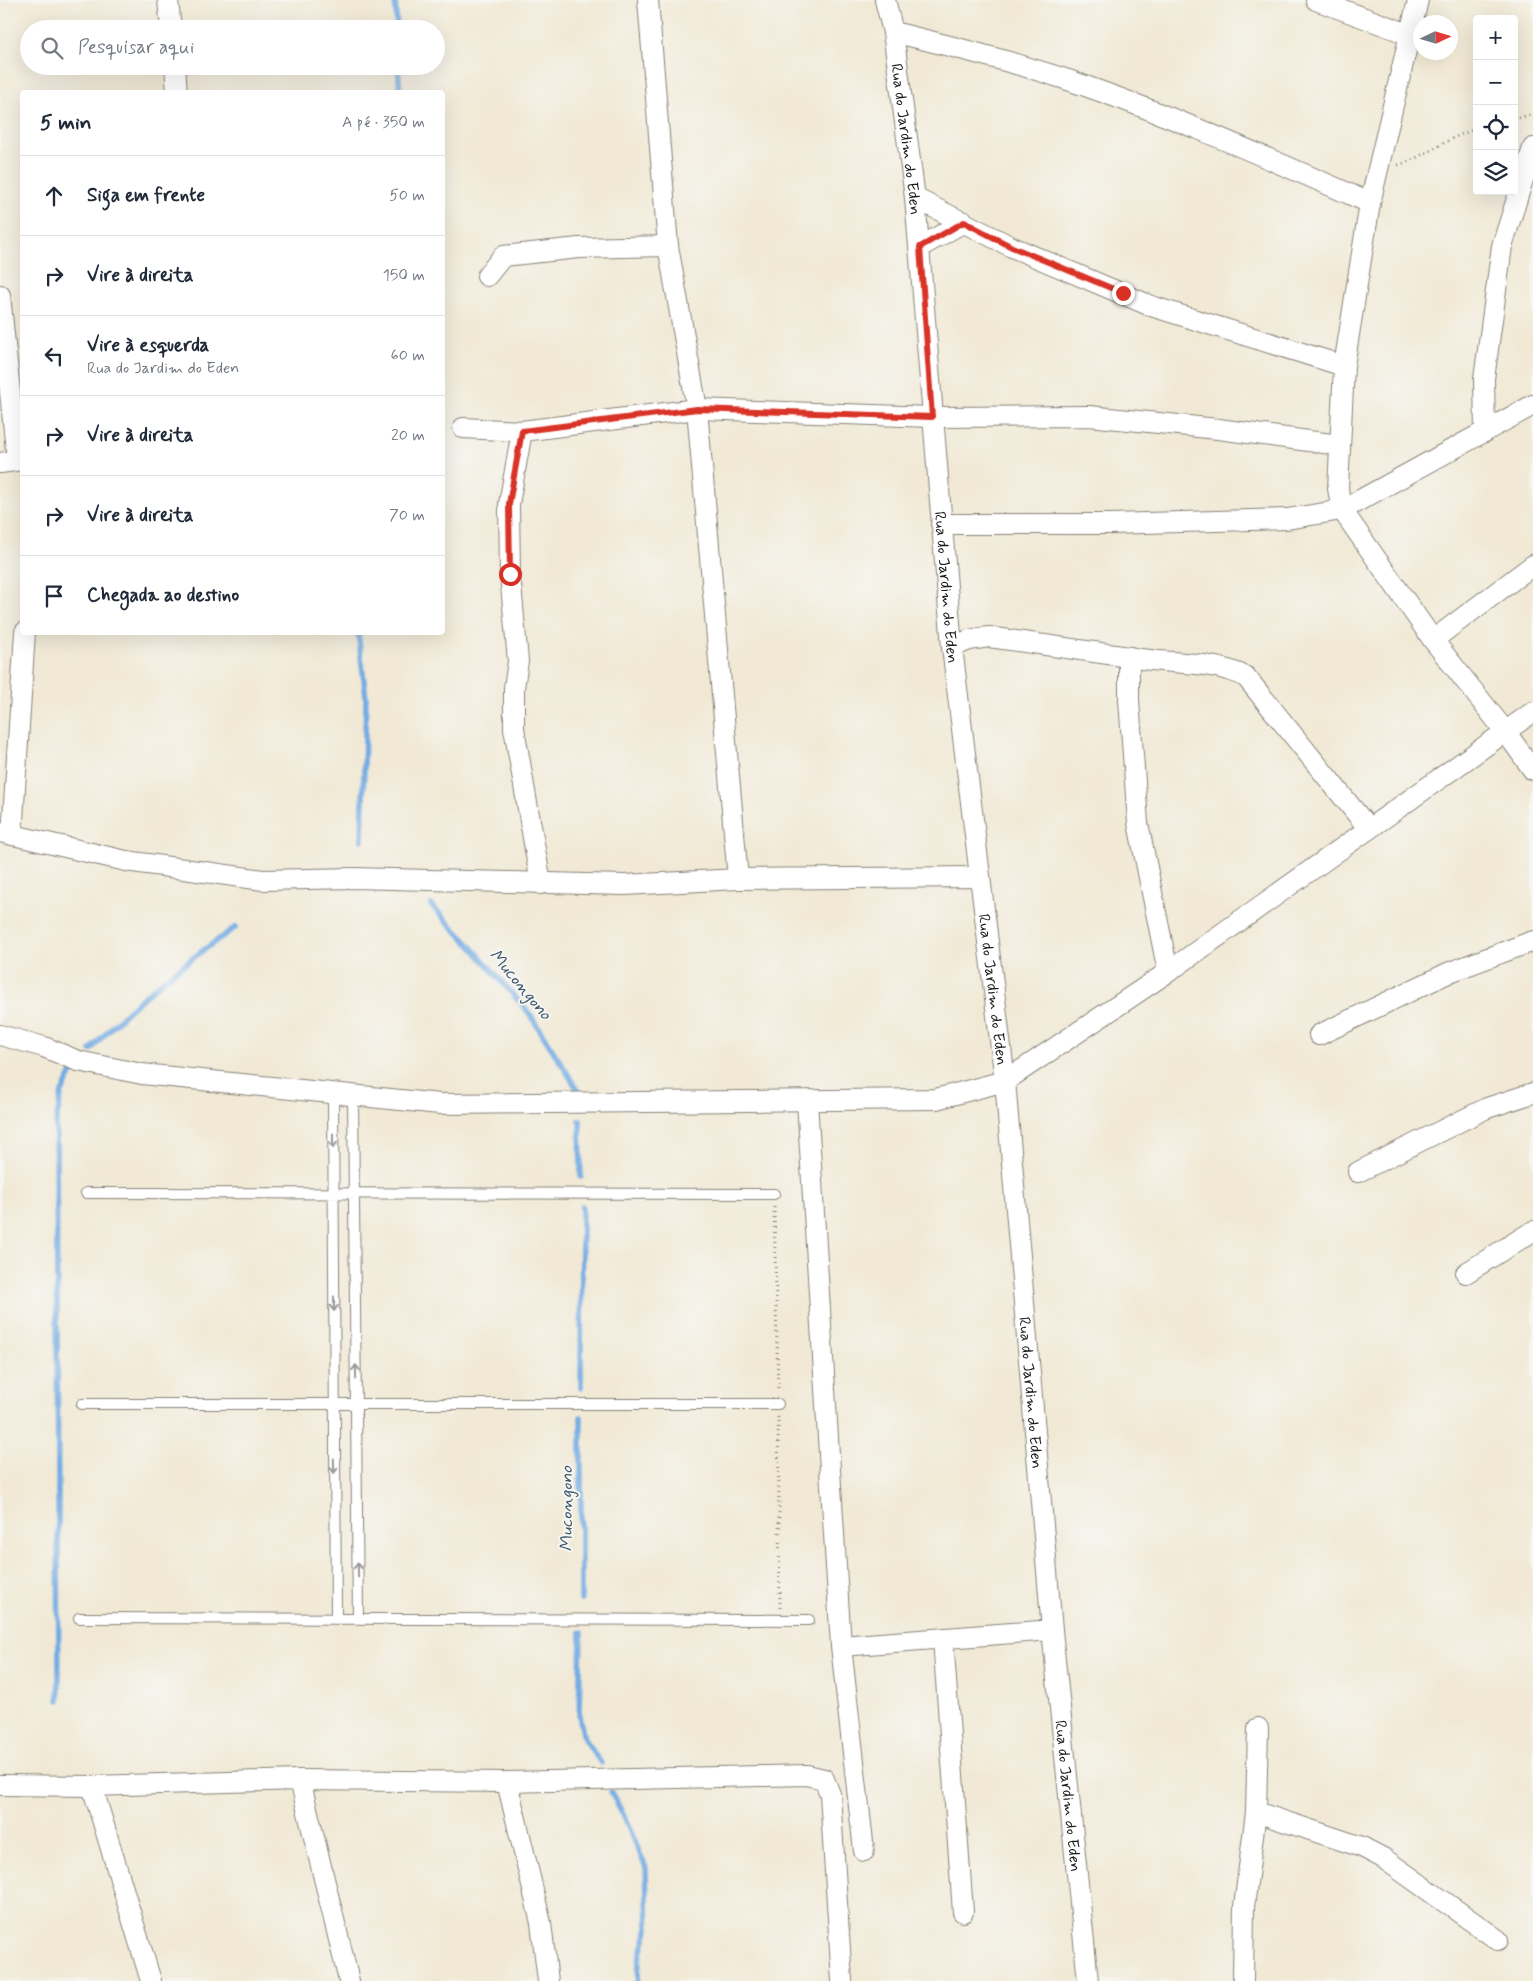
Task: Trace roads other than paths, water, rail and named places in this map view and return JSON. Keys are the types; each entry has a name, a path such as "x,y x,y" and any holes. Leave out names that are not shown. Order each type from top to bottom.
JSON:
{"street":[{"path":"168,0 170,20"},
{"path":"648,0 668,246 697,409 738,879"},
{"name":"Rua do Jardim do Eden","path":"885,0 893,32 915,198 952,647 1004,1081 1052,1630 1088,1981"},
{"path":"1316,0 1408,34"},
{"path":"1412,4 1408,34 1370,203 1344,366 1338,489 1342,510 1433,640 1505,730 1533,770"},
{"path":"893,32 968,50 1067,80 1190,126 1370,203"},
{"path":"176,75 178,90"},
{"path":"1485,432 1484,379 1502,246 1533,148"},
{"path":"915,198 1012,247 1151,306 1344,366"},
{"path":"920,247 964,222"},
{"path":"487,276 502,256 571,248 668,246"},
{"path":"0,295 13,461"},
{"path":"941,524 1110,524 1287,519 1342,510 1533,404"},
{"path":"463,428 522,431 697,409 932,417 1089,416 1218,429 1339,445"},
{"path":"522,431 509,504 510,574 518,661 514,688 514,728 541,884"},
{"path":"1433,640 1533,565"},
{"path":"25,635 6,833 126,861 263,880 353,878 541,884 624,884 738,879 980,876"},
{"path":"952,647 969,640 989,637 1129,657 1174,660 1230,669 1246,677 1369,829"},
{"path":"1129,657 1129,700 1138,823 1168,972"},
{"path":"0,1035 44,1047 78,1061 142,1074 440,1104 936,1099 1004,1081 1168,972 1505,730 1533,712"},
{"path":"1319,1035 1450,972 1533,941"},
{"path":"1358,1172 1487,1108 1533,1093"},
{"path":"807,1101 841,1646 864,1850"},
{"path":"1466,1273 1533,1231"},
{"path":"841,1646 1052,1630"},
{"path":"943,1639 963,1912"},
{"path":"1243,1981 1244,1907 1256,1812 1258,1728"},
{"path":"0,1785 92,1786 300,1780 507,1782 807,1775 824,1779 830,1794 842,1981"},
{"path":"300,1780 349,1981"},
{"path":"507,1782 541,1923 548,1981"},
{"path":"92,1786 151,1981"},
{"path":"1256,1812 1362,1847 1383,1858 1498,1940"}],"lane":[{"path":"333,1093 336,1618"},
{"path":"353,1095 358,1619"},
{"path":"86,1193 774,1194"},
{"path":"82,1404 778,1404"},
{"path":"79,1618 809,1620"}],"waterway":[{"name":"Mucongono","path":"395,0 396,20"},
{"name":"Mucongono","path":"399,75 400,90"},
{"name":"Mucongono","path":"358,635 366,697 362,840"},
{"name":"Mucongono","path":"431,905 471,946 529,1013 578,1090"},
{"path":"91,1050 141,999 178,969 236,927"},
{"path":"59,1700 56,1122 62,1092 73,1071"},
{"name":"Mucongono","path":"580,1120 581,1177"},
{"name":"Mucongono","path":"581,1388 582,1206"},
{"name":"Mucongono","path":"581,1417 581,1600"},
{"name":"Mucongono","path":"581,1632 579,1715 584,1739 601,1763"},
{"name":"Mucongono","path":"611,1792 624,1816 646,1868 648,1930 639,1959 638,1981"}]}
